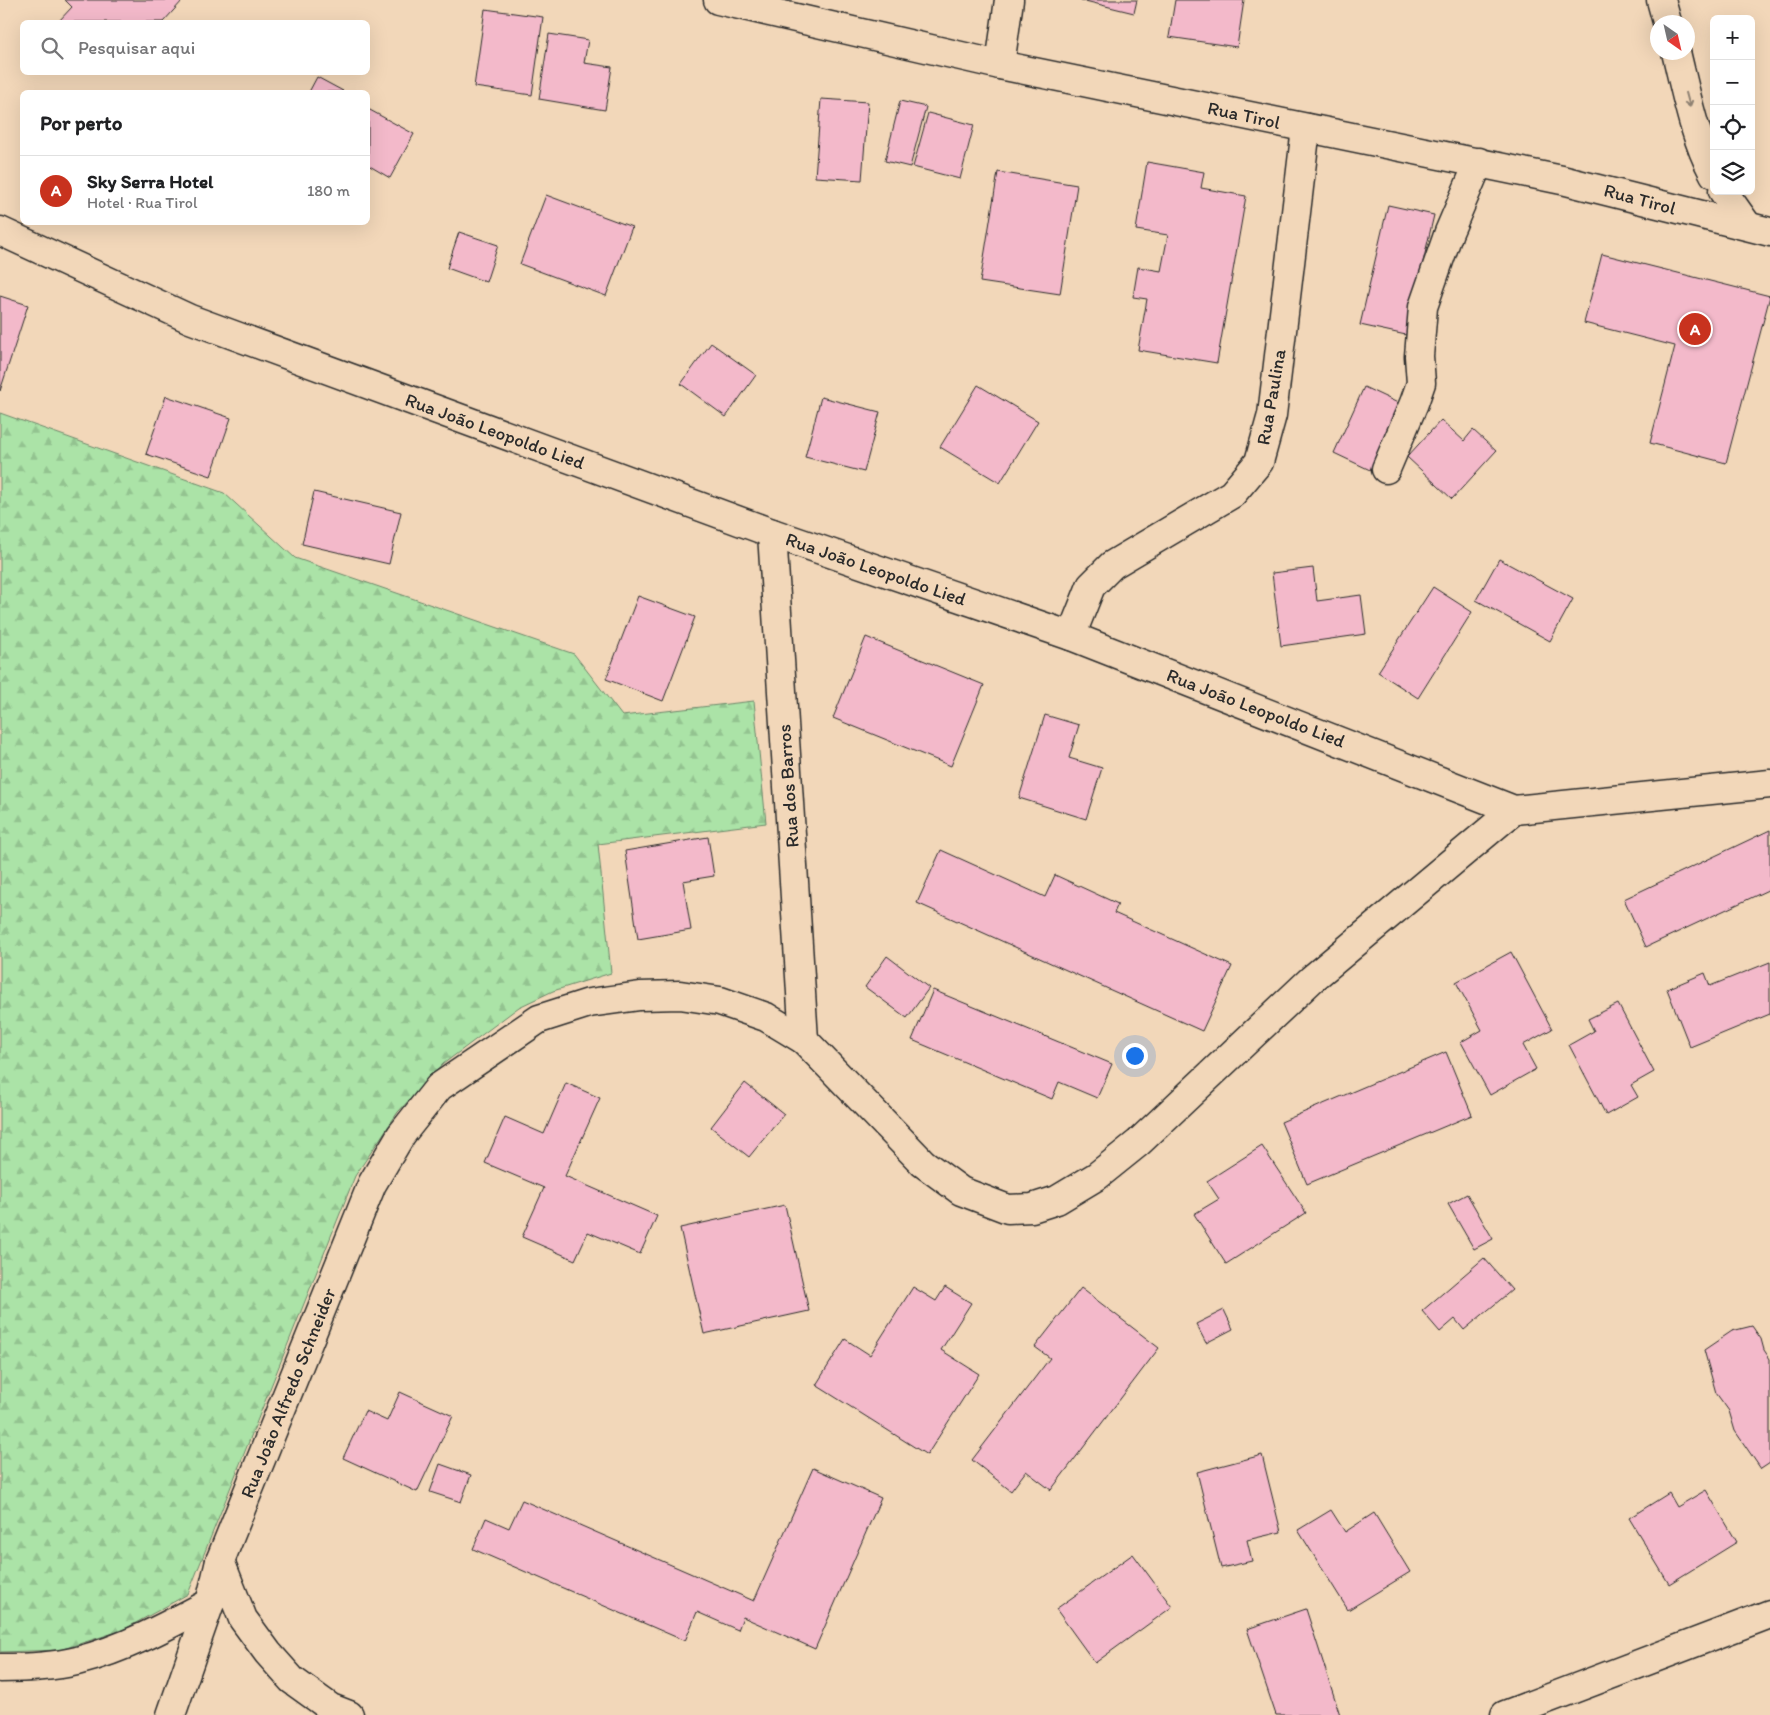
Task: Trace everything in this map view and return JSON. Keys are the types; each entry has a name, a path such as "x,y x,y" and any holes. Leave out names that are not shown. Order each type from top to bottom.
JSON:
{"street":[{"name":"Rua Tirol","path":"718,0 1000,65 1594,187 1759,229"},
{"path":"1000,65 1009,0"},
{"path":"1661,0 1666,15"},
{"path":"1678,60 1695,125 1710,166"},
{"name":"Rua Paulina","path":"1071,636 1091,586 1112,565 1232,494 1259,462 1272,415 1306,128"},
{"path":"1386,469 1414,403 1420,383 1419,356 1423,307 1449,232 1479,162"},
{"path":"1727,195 1759,229"},
{"name":"Rua João Leopoldo Lied","path":"0,231 190,319 772,533 1071,636 1514,810 1770,784"},
{"name":"Rua dos Barros","path":"772,533 804,1040"},
{"name":"Rua João Alfredo Schneider","path":"171,1715 210,1603 220,1561 372,1184 401,1135 439,1087 539,1019 589,1003 640,996 680,995 720,1001 766,1018 804,1040 923,1163 961,1191 1008,1209 1032,1208 1057,1200 1098,1176 1138,1143 1312,979 1514,810"},
{"path":"220,1561 243,1619 268,1653 292,1680 331,1708 349,1715"},
{"path":"0,1668 23,1668 75,1662 114,1650 165,1627 210,1603"},
{"path":"1505,1715 1770,1614"}],"green space":[{"path":"0,413 224,493 295,558 574,654 622,716 754,701 766,823 598,844 611,973 553,991 519,1007 443,1064 398,1112 355,1176 188,1594 123,1630 60,1650 0,1652"}],"building":[{"path":"65,0 183,0 165,20 60,20 72,7"},
{"path":"1081,0 1137,0 1134,13"},
{"path":"1175,0 1244,0 1237,47 1169,37"},
{"path":"485,9 543,17 532,95 474,87"},
{"path":"549,34 588,40 584,63 612,67 605,110 539,99"},
{"path":"317,77 341,90 310,90"},
{"path":"821,99 868,102 862,180 815,177"},
{"path":"900,101 926,107 910,167 885,161"},
{"path":"370,110 414,134 390,178 370,166"},
{"path":"928,113 974,125 960,179 913,167"},
{"path":"1147,162 1204,172 1201,188 1246,196 1217,363 1138,350 1147,299 1133,297 1138,267 1161,271 1168,235 1136,230"},
{"path":"998,172 1077,185 1060,294 980,282"},
{"path":"546,195 632,227 606,296 520,264"},
{"path":"1388,205 1434,215 1406,335 1360,325"},
{"path":"459,232 498,245 486,282 447,268"},
{"path":"1602,254 1770,296 1726,463 1650,443 1675,346 1584,323"},
{"path":"0,296 28,305 0,391"},
{"path":"711,343 756,375 726,417 681,384"},
{"path":"978,385 1038,421 1000,483 940,447"},
{"path":"1364,387 1400,404 1370,470 1334,453"},
{"path":"166,396 231,418 211,476 146,454"},
{"path":"821,397 880,412 864,472 805,457"},
{"path":"1441,420 1464,441 1473,430 1496,451 1452,499 1407,457"},
{"path":"314,492 401,512 389,564 302,544"},
{"path":"1499,559 1573,599 1550,641 1476,600"},
{"path":"1313,568 1317,601 1361,595 1366,634 1281,646 1272,573"},
{"path":"1433,587 1472,612 1418,698 1378,672"},
{"path":"638,596 695,617 663,701 606,679"},
{"path":"866,637 984,685 951,766 833,718"},
{"path":"1045,715 1079,725 1069,758 1102,768 1086,819 1019,798"},
{"path":"1770,830 1770,889 1646,947 1624,899"},
{"path":"708,837 714,876 683,881 691,930 638,939 625,851"},
{"path":"941,850 1045,897 1055,875 1118,904 1114,913 1232,966 1202,1031 917,903"},
{"path":"1511,952 1552,1029 1523,1045 1536,1069 1490,1095 1461,1042 1482,1030 1456,982"},
{"path":"887,956 929,988 907,1018 865,987"},
{"path":"1770,962 1770,1014 1690,1047 1667,989 1705,973 1710,986"},
{"path":"933,990 1112,1064 1097,1098 1059,1082 1052,1099 912,1040"},
{"path":"1618,1004 1654,1072 1631,1085 1638,1097 1606,1115 1569,1045 1594,1031 1588,1019"},
{"path":"1446,1052 1472,1115 1307,1184 1281,1122"},
{"path":"566,1083 600,1098 565,1176 657,1216 640,1254 588,1232 575,1260 522,1237 544,1188 485,1163 505,1117 544,1134"},
{"path":"745,1083 784,1114 749,1157 711,1127"},
{"path":"1262,1146 1306,1213 1226,1264 1194,1214 1219,1199 1207,1181"},
{"path":"1467,1194 1493,1239 1474,1249 1448,1204"},
{"path":"785,1205 809,1311 704,1334 680,1228"},
{"path":"1484,1258 1512,1290 1464,1330 1455,1319 1440,1332 1422,1311"},
{"path":"913,1287 936,1301 945,1287 971,1303 941,1350 979,1374 927,1455 816,1385 845,1339 870,1355"},
{"path":"1081,1288 1159,1348 1051,1490 1026,1471 1011,1491 972,1460 1050,1358 1035,1347"},
{"path":"1224,1310 1233,1329 1206,1343 1196,1324"},
{"path":"1752,1326 1761,1339 1764,1350 1770,1359 1770,1463 1761,1469 1735,1431 1729,1411 1716,1393 1704,1350 1732,1331"},
{"path":"400,1392 453,1416 417,1492 343,1458 365,1411 387,1421"},
{"path":"1262,1455 1281,1532 1247,1540 1252,1561 1221,1568 1197,1472"},
{"path":"440,1464 471,1475 461,1502 430,1492"},
{"path":"813,1468 881,1498 815,1649 743,1617 738,1630 697,1612 685,1641 473,1549 486,1518 509,1528 522,1500 754,1601"},
{"path":"1706,1490 1737,1542 1669,1584 1629,1518 1669,1493 1677,1507"},
{"path":"1331,1510 1345,1532 1374,1513 1410,1572 1348,1610 1298,1530"},
{"path":"1133,1554 1172,1607 1095,1663 1056,1609"},
{"path":"1306,1609 1340,1715 1276,1715 1247,1629"}],"place":[{"name":"Sky Serra Hotel","path":"1695,329"}]}
